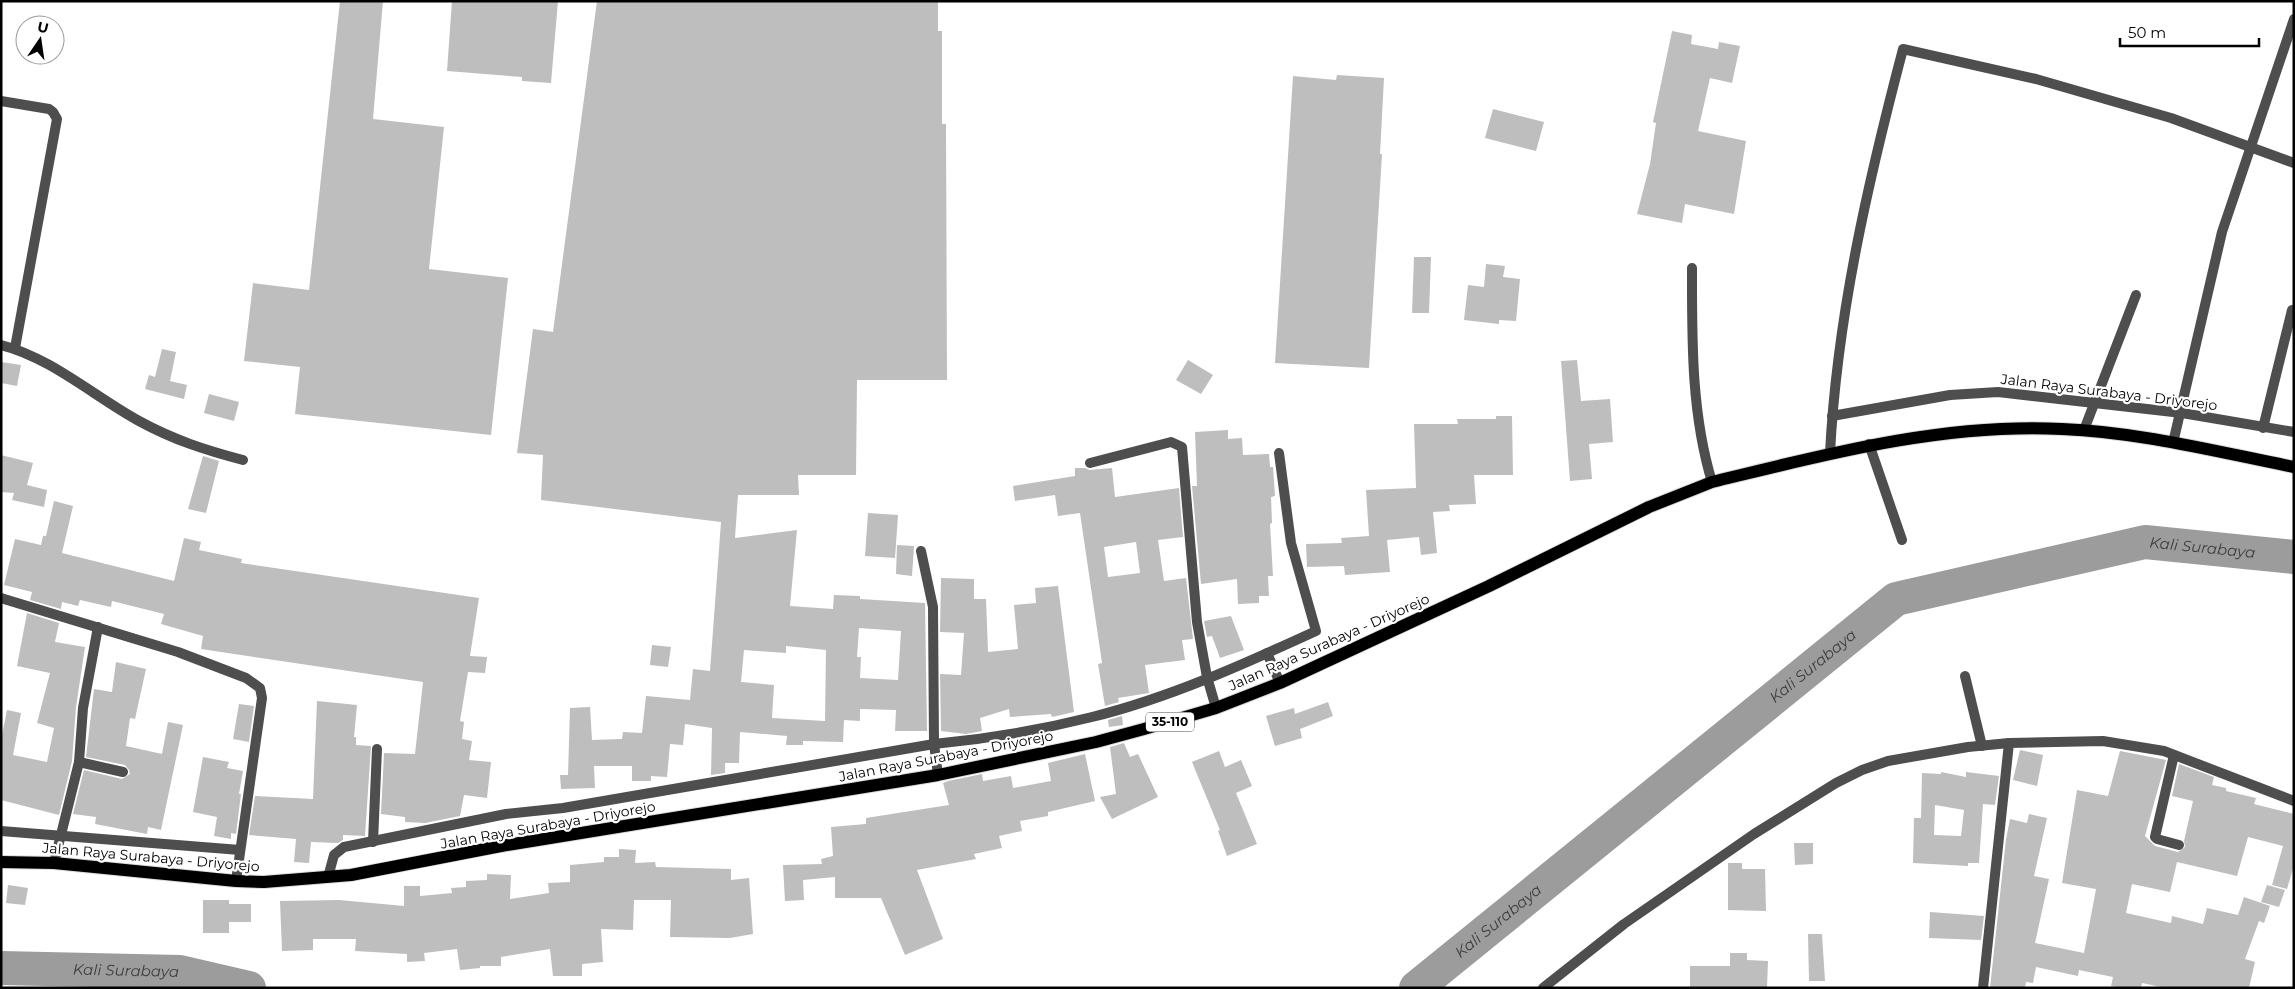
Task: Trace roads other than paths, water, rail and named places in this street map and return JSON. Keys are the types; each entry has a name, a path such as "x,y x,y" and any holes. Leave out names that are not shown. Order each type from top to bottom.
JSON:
{"main road":[{"name":"Jalan Raya Surabaya - Driyorejo","path":"1,862 54,863 236,881 264,882 351,875 501,846 938,775 1096,742 1216,708 1280,683 1489,586 1649,507 1712,482 1869,444 1978,430 2084,430 2173,443 2294,467"}],"street":[{"path":"2173,443 2182,413 2222,232 2294,18"},
{"path":"1830,453 1832,416 1847,289 1886,114 1903,49 1946,57 2075,90 2171,118 2294,163"},
{"path":"1,101 49,109 54,112 57,119 15,348"},
{"path":"1692,268 1692,343 1701,447 1712,482"},
{"path":"2084,430 2093,402 2136,295"},
{"path":"2263,428 2292,310"},
{"path":"1,345 15,348 163,433 188,445 243,460"},
{"name":"Jalan Raya Surabaya - Driyorejo","path":"1832,416 1950,395 1998,392 2182,413 2294,432"},
{"path":"1090,463 1171,442 1182,447 1197,622 1207,677 1216,708"},
{"path":"1869,444 1902,540"},
{"name":"Jalan Raya Surabaya - Driyorejo","path":"328,877 337,850 506,814 564,808 934,744 987,739 1092,717 1156,698 1267,653 1316,631 1306,603 1291,542 1278,453"},
{"path":"921,551 933,607 934,744 938,775"},
{"path":"1,598 178,652 246,678 260,688 262,698 236,881"},
{"path":"54,863 79,762 84,708 98,627"},
{"path":"1267,653 1280,683"},
{"path":"1965,676 1982,746"},
{"path":"1543,988 1624,924 1754,834 1836,782 1888,761 2009,743 2103,741 2174,754 2294,801"},
{"path":"1983,988 2009,743"},
{"path":"373,842 377,749"},
{"path":"2174,754 2155,837 2179,845"},
{"path":"79,762 123,772"},
{"name":"Jalan Raya Surabaya - Driyorejo","path":"1,831 62,834 240,850"}],"waterway":[{"name":"Kali Surabaya","path":"1416,988 1896,599 2145,542 2294,557"},
{"name":"Kali Surabaya","path":"1,968 180,972 249,988"}]}
